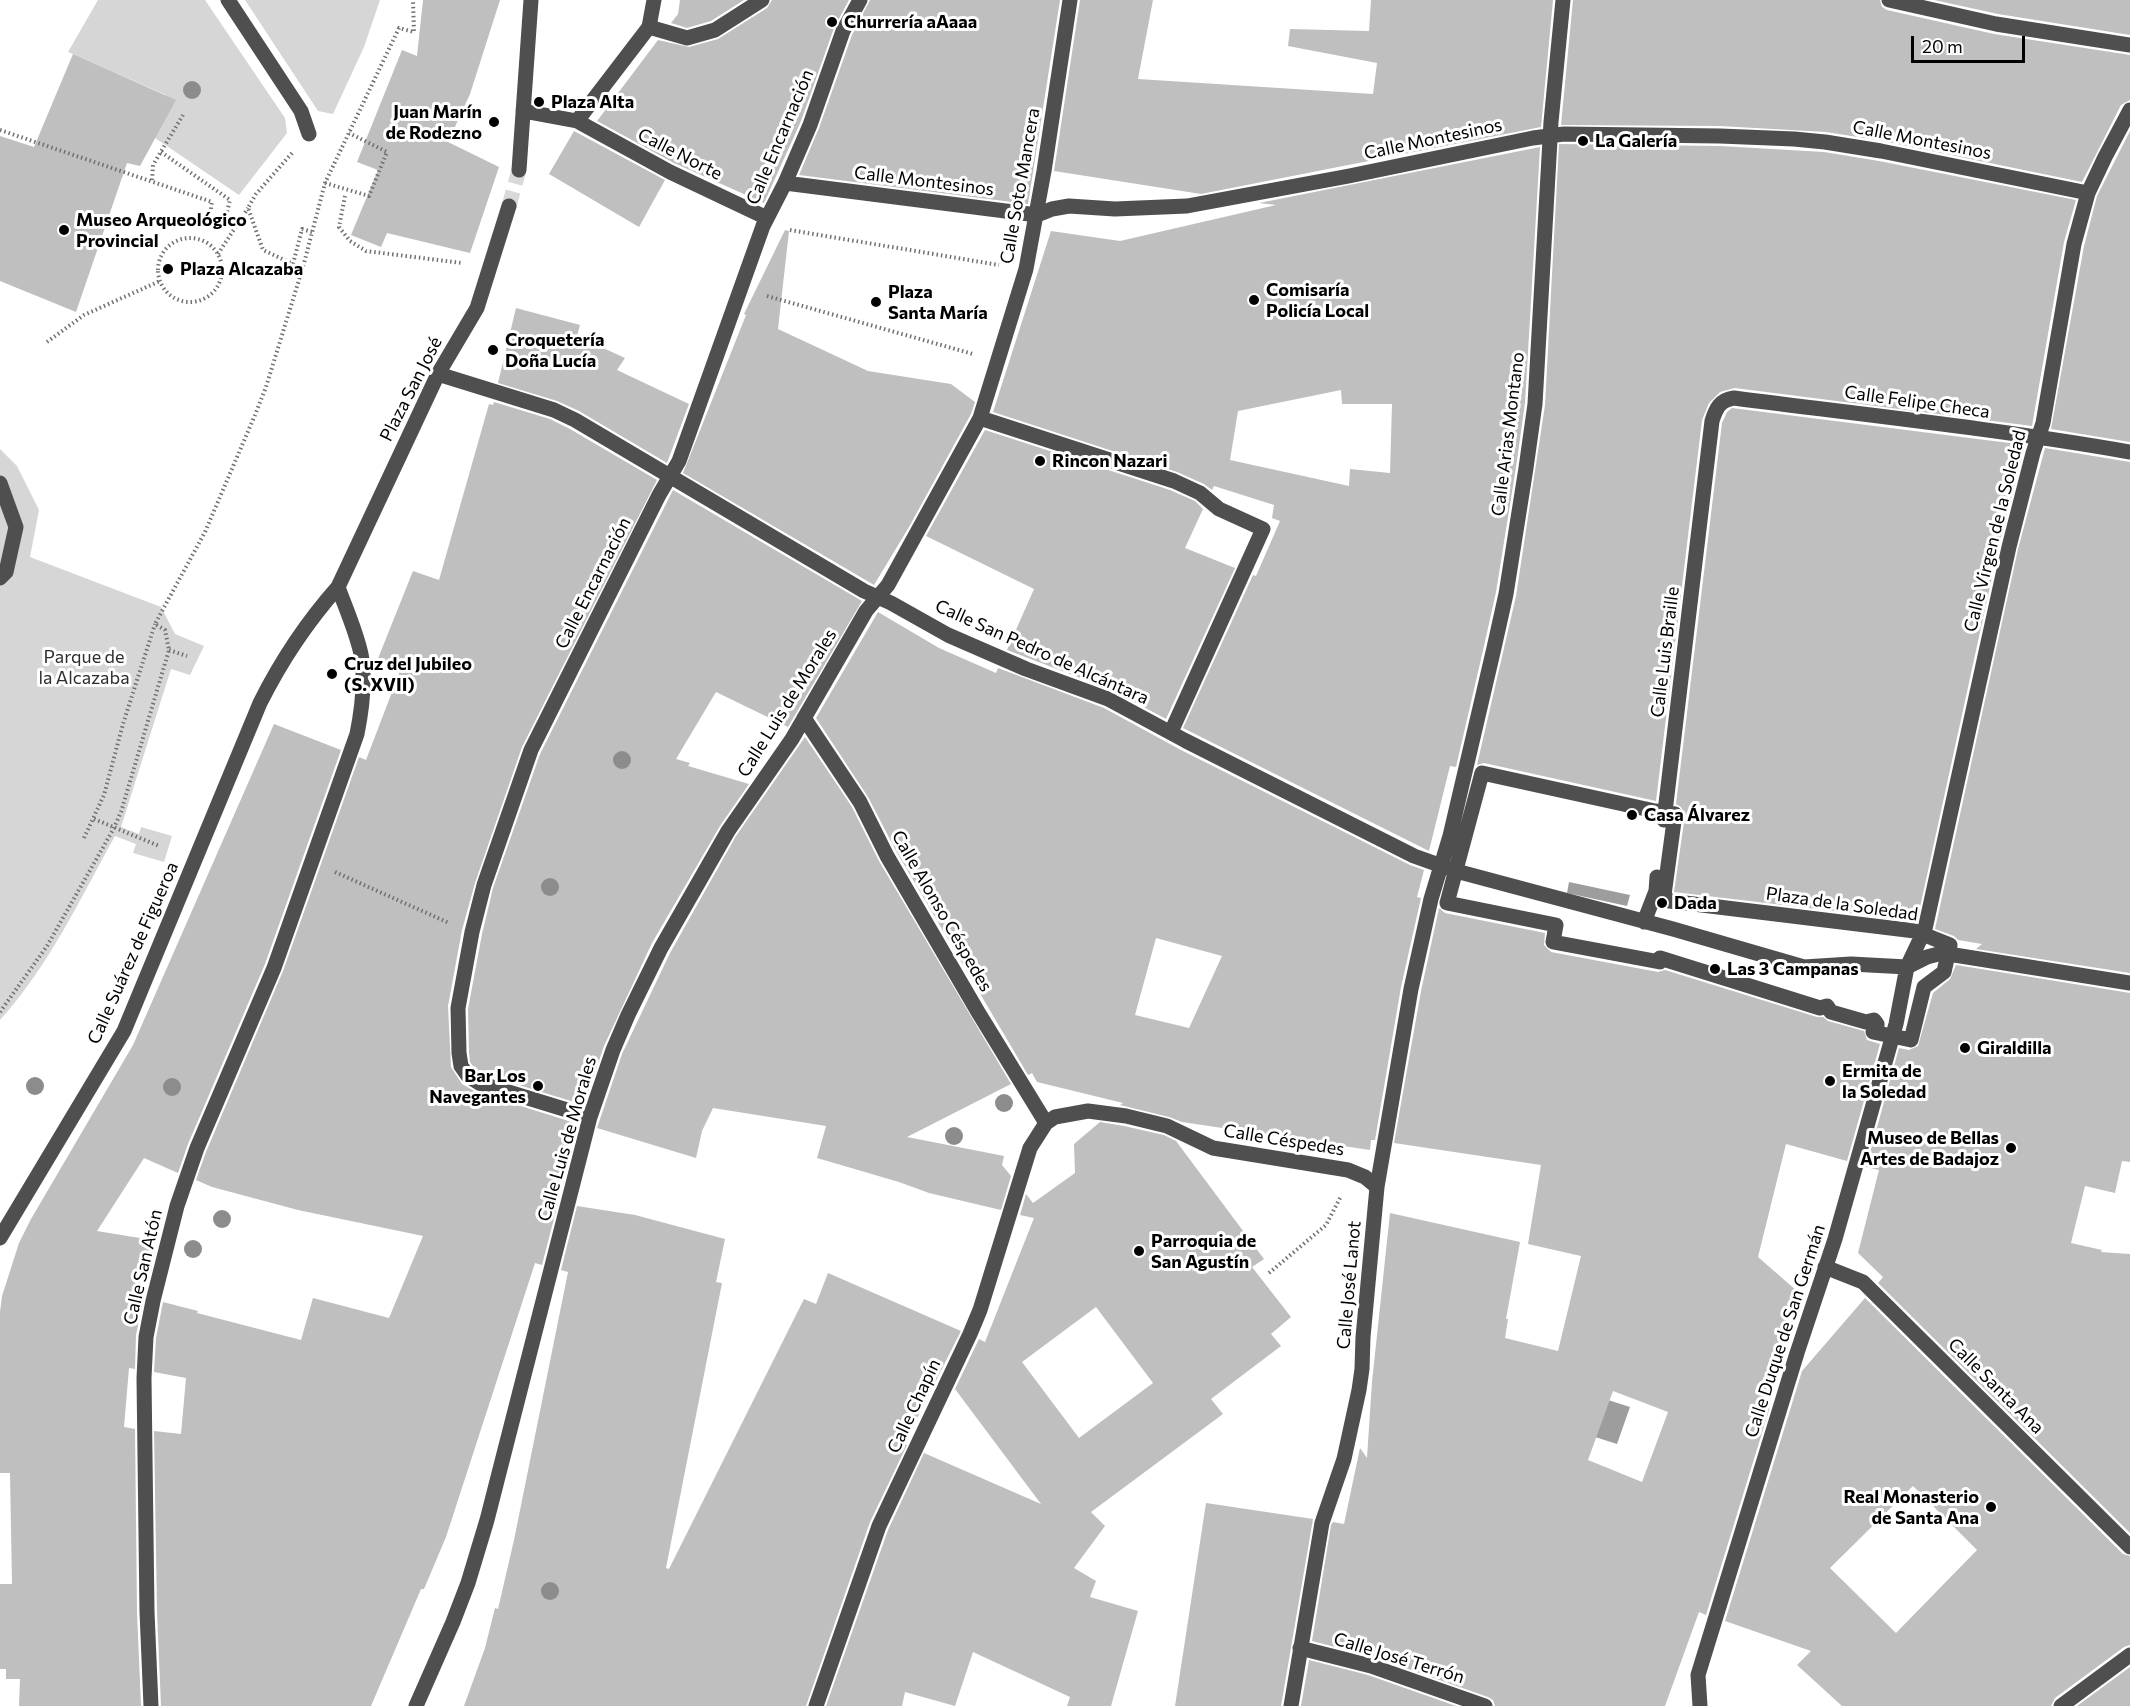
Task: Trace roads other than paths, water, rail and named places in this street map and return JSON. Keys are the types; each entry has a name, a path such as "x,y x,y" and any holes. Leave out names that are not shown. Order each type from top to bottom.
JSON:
{"street":[{"path":"228,0 301,111 309,134"},
{"path":"519,170 531,0"},
{"path":"577,122 650,27 654,0"},
{"path":"650,27 687,38 716,30 762,0"},
{"name":"Calle Encarnación","path":"590,1117 479,1083 468,1076 461,1066 458,1008 472,932 484,885 531,750 679,461 756,242 810,125 843,31 860,0"},
{"name":"Calle Soto Mancera","path":"877,598 888,585 916,538 980,418 1026,269 1037,215 1070,0"},
{"name":"Calle Arias Montano","path":"1441,866 1501,615 1526,468 1536,394 1551,136 1563,0"},
{"path":"1888,0 1996,24 2130,45"},
{"name":"Calle Virgen de la Soledad","path":"1908,967 1922,934 2009,547 2043,423 2074,244 2088,193 2104,157 2130,110"},
{"name":"Calle Norte","path":"523,111 577,122 670,172 767,218"},
{"name":"Calle Montesinos","path":"785,183 1037,215 1069,206 1115,208 1187,206 1564,134 1794,139 1881,151 2088,193"},
{"name":"Plaza San José","path":"261,703 274,675 313,616 338,587 438,374 477,308 509,206"},
{"name":"Calle San Pedro de Alcántara","path":"438,374 554,411 575,420 877,598 948,635 1026,669 1108,699 1414,856 1441,866"},
{"name":"Calle Felipe Checa","path":"1734,398 1866,413 2038,438 2053,438 2130,452"},
{"name":"Calle Luis Braille","path":"1644,922 1656,891 1712,421 1716,408 1722,402 1734,398"},
{"path":"980,418 1174,481 1200,493 1219,509 1263,529 1170,732"},
{"path":"0,483 16,527 6,572 0,578"},
{"name":"Calle San Atón","path":"151,1706 147,1612 144,1378 146,1337 177,1206 197,1148 274,968 357,734 363,676 361,654 338,587"},
{"name":"Calle Luis de Morales","path":"416,1706 457,1612 487,1520 590,1117 613,1050 661,948 728,831 804,718 866,611 877,598"},
{"name":"Calle Suárez de Figueroa","path":"0,1238 123,1031 261,703"},
{"name":"Calle Alonso Céspedes","path":"804,718 860,802 887,856 1046,1123"},
{"path":"1665,812 1482,773 1448,903 1556,925 1553,942 1660,962 1660,958 1820,1008 1827,1006 1831,1012 1866,1022 1874,1020 1877,1027 1873,1032 1911,1040 1924,987 1944,972 1948,955"},
{"name":"Plaza de la Soledad","path":"1665,812 1675,813 1664,895 1669,901 1922,934 1950,945 1948,955"},
{"path":"1441,866 1804,967 1851,964 1908,967 1927,957 1942,954 2130,982"},
{"name":"Calle José Lanot","path":"1291,1706 1322,1523 1344,1459 1360,1380 1383,1143 1411,989 1441,866"},
{"name":"Calle Duque de San Germán","path":"1700,1706 1698,1675 1825,1268 1893,1036 1908,967"},
{"name":"Calle Céspedes","path":"1046,1123 1055,1117 1076,1112 1094,1111 1126,1116 1167,1126 1212,1148 1348,1170 1365,1177 1377,1187"},
{"name":"Calle Chapín","path":"816,1706 868,1552 980,1310 1027,1156 1046,1123"},
{"name":"Calle Santa Ana","path":"1825,1268 1863,1282 2130,1547"},
{"name":"Calle José Terrón","path":"1300,1648 1371,1666 1485,1706"},
{"path":"2061,1706 2130,1655"}],"tunnel":[{"path":"509,206 519,170"}],"place":[{"name":"Churrería aAaaa","path":"832,22"},
{"name":"Plaza Alta","path":"539,102"},
{"name":"Juan Marín de Rodezno","path":"494,122"},
{"name":"La Galería","path":"1583,141"},
{"name":"Museo Arqueológico Provincial","path":"64,230"},
{"name":"Plaza Alcazaba","path":"168,269"},
{"name":"Comisaría Policía Local","path":"1254,300"},
{"name":"Plaza Santa María","path":"876,302"},
{"name":"Croquetería Doña Lucía","path":"493,350"},
{"name":"Rincon Nazari","path":"1040,461"},
{"name":"Cruz del Jubileo (S. XVII)","path":"332,674"},
{"name":"Casa Álvarez","path":"1632,815"},
{"name":"Dada","path":"1662,903"},
{"name":"Las 3 Campanas","path":"1715,969"},
{"name":"Giraldilla","path":"1965,1048"},
{"name":"Ermita de la Soledad","path":"1830,1081"},
{"name":"Bar Los Navegantes","path":"538,1086"},
{"name":"Museo de Bellas Artes de Badajoz","path":"2011,1148"},
{"name":"Parroquia de San Agustín","path":"1139,1251"},
{"name":"Real Monasterio de Santa Ana","path":"1991,1507"}],"park label":[{"name":"Parque de la Alcazaba","path":"84,667"}]}
